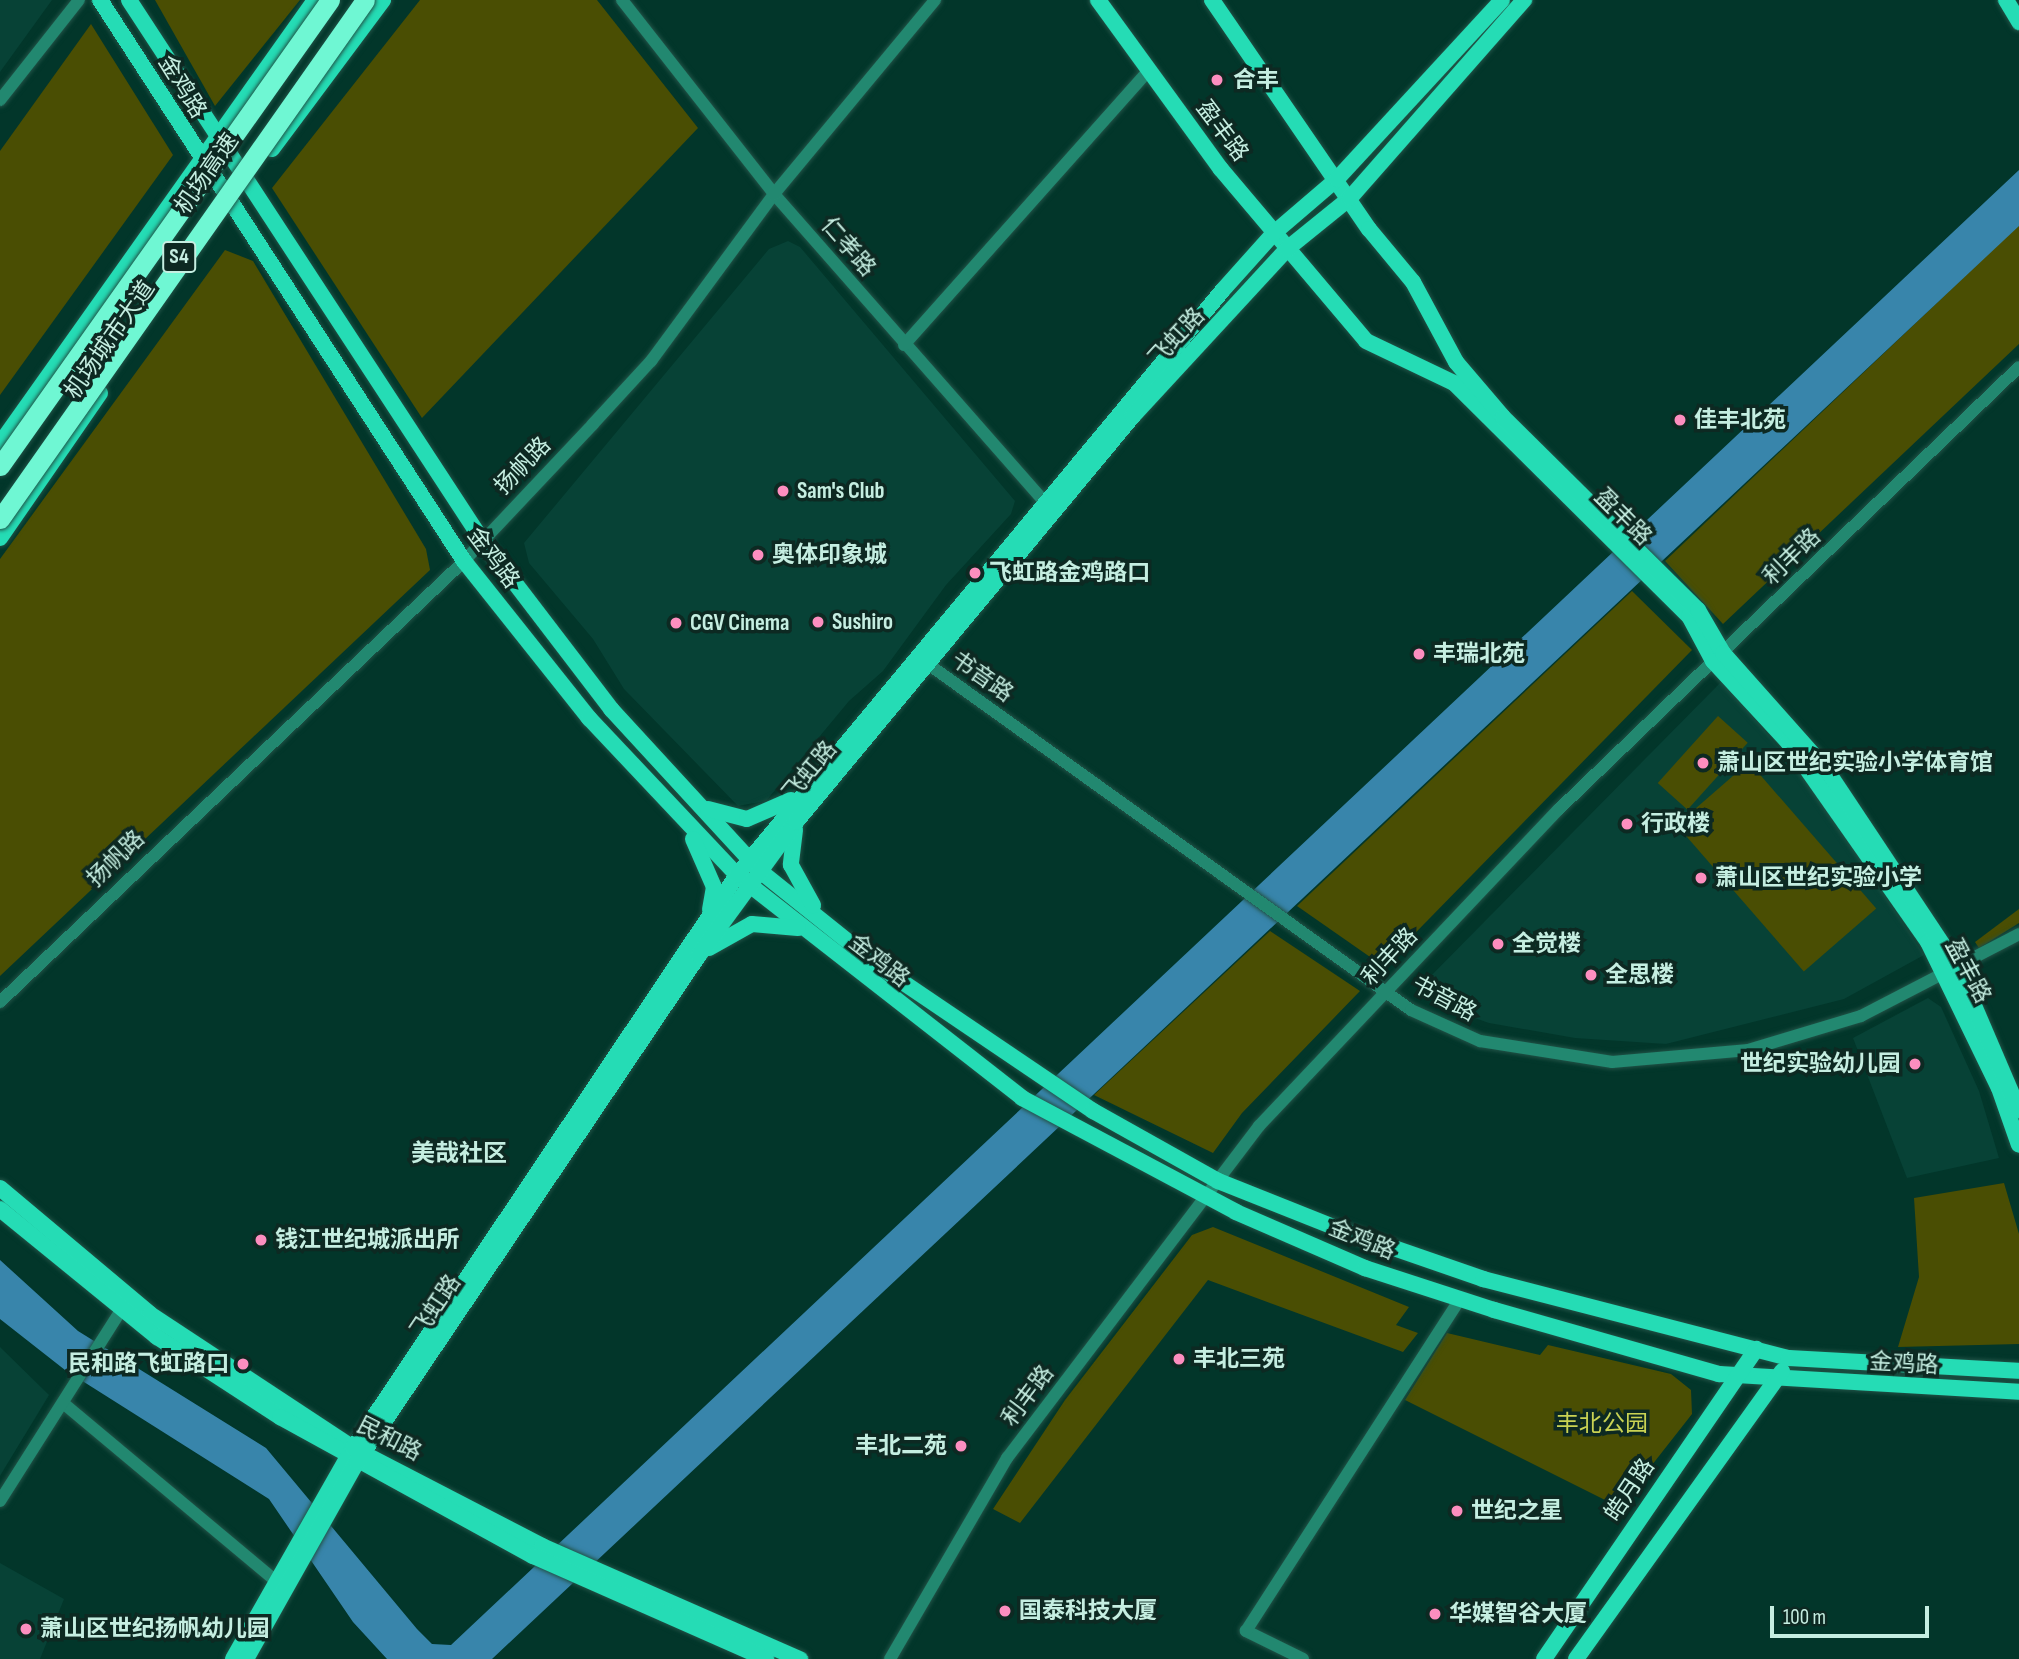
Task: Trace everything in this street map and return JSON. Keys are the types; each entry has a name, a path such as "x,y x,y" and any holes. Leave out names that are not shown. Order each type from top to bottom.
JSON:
{"highway":[{"name":"机场高速","path":"0,466 330,0"},
{"name":"机场高速","path":"0,519 365,0"}],"main road":[{"name":"金鸡路","path":"100,0 230,207 335,356 464,561 589,718 679,816 812,935 1022,1098 1072,1129 1205,1198 1365,1268 1460,1299 1719,1374 1779,1376 1884,1388 2019,1392"},
{"name":"金鸡路","path":"129,0 482,540 611,709 700,806 751,856"},
{"name":"机场城市大道","path":"0,444 315,0"},
{"name":"机场城市大道","path":"0,538 247,183 383,0"},
{"name":"盈丰路","path":"1097,0 1274,233 1366,341 1454,383 1597,520 1689,617 1718,657 1826,769 1952,972 2019,1110"},
{"name":"盈丰路","path":"1212,0 1350,198 1413,282 1456,362 1503,417 1699,610 1718,657"},
{"name":"飞虹路","path":"357,1454 699,955 749,877 751,856 1049,507 1274,233 1338,179 1502,0"},
{"name":"飞虹路","path":"246,1659 299,1550 357,1454 709,914 749,877 928,664 1049,507 1287,249 1350,198 1524,0"},
{"path":"2006,0 2019,22"},
{"path":"700,806 755,818 778,810 814,781"},
{"path":"679,816 710,872 709,914"},
{"path":"796,822 791,846 796,880 835,932"},
{"name":"金鸡路","path":"749,877 835,932 1039,1080 1218,1181 1483,1279 1788,1358 2019,1371"},
{"path":"699,955 752,923 788,923 812,935"},
{"name":"盈丰路","path":"1952,972 2019,1145"},
{"name":"民和路","path":"0,1188 160,1321 357,1454 542,1546 800,1659"},
{"name":"民和路","path":"0,1209 122,1309 357,1454 533,1556 765,1659"},
{"name":"皓月路","path":"1544,1659 1756,1349"},
{"path":"1576,1659 1779,1376 1788,1358"},
{"name":"飞虹路","path":"233,1659 275,1580 299,1550"}],"street":[{"path":"0,100 79,0"},
{"name":"仁孝路","path":"622,0 774,194 1049,507"},
{"name":"扬帆路","path":"0,1002 464,561 651,361 774,194 935,0"},
{"path":"905,345 1149,70"},
{"name":"利丰路","path":"890,1659 1007,1458 1259,1126 1558,810 2019,367"},
{"name":"书音路","path":"928,664 1388,990 1410,1010 1480,1041 1537,1054 1667,1062 1748,1050 1861,1016 1952,972 2019,934"},
{"path":"1303,1659 1246,1631 1460,1299"},
{"path":"0,1502 68,1391 110,1332 122,1309"},
{"path":"62,1403 275,1580"}],"shaded area":[{"path":"0,0 52,0 0,72"},
{"path":"2019,170 2019,226 492,1659 387,1659 353,1622 269,1499 65,1370 0,1319 0,1260 78,1331 266,1448 417,1629 432,1644 451,1645"},
{"name":"奥体印象城","path":"788,241 800,247 1015,501 1011,514 946,585 883,671 849,701 766,801 738,806 624,689 593,639 529,563 524,543 769,249"},
{"name":"萧山区世纪实验小学","path":"1723,680 1823,802 1924,955 1844,999 1666,1044 1575,1038 1489,1023 1435,1004 1420,987"},
{"name":"世纪实验幼儿园","path":"1928,998 1941,1007 1979,1091 1999,1158 1907,1178 1853,1038"},
{"path":"0,1347 49,1395 0,1476"},
{"name":"萧山区世纪扬帆幼儿园","path":"0,1563 64,1599 40,1659 0,1659"}],"green space":[{"path":"155,0 300,0 215,106"},
{"path":"420,0 597,0 698,128 422,418 272,188"},
{"path":"91,24 173,155 0,395 0,151"},
{"path":"2019,225 2019,344 1723,624 1665,561"},
{"path":"225,250 253,261 426,549 430,570 0,976 0,559"},
{"path":"1632,591 1692,650 1383,966 1297,906"},
{"name":"萧山区世纪实验小学体育馆","path":"1718,716 1748,743 1688,810 1658,783"},
{"path":"1749,762 1876,908 1804,971 1677,825"},
{"path":"2019,909 2019,923 1979,948 1975,942"},
{"path":"1270,931 1360,991 1242,1113 1213,1153 1094,1095"},
{"path":"2004,1183 2019,1234 2019,1344 1898,1347 1919,1277 1914,1198"},
{"path":"1213,1227 1409,1307 1396,1325 1418,1333 1403,1352 1208,1280 1020,1523 993,1509 1065,1400 1192,1235"},
{"name":"丰北公园","path":"1447,1333 1540,1355 1548,1345 1671,1374 1691,1390 1692,1414 1619,1507 1405,1400"}],"place":[{"name":"合丰","path":"1217,80"},
{"name":"佳丰北苑","path":"1680,420"},
{"name":"Sam's Club","path":"783,491"},
{"name":"奥体印象城","path":"758,555"},
{"name":"飞虹路金鸡路口","path":"975,573"},
{"name":"Sushiro","path":"818,622"},
{"name":"CGV Cinema","path":"676,623"},
{"name":"丰瑞北苑","path":"1419,654"},
{"name":"萧山区世纪实验小学体育馆","path":"1703,763"},
{"name":"行政楼","path":"1627,824"},
{"name":"萧山区世纪实验小学","path":"1701,878"},
{"name":"全觉楼","path":"1498,944"},
{"name":"全思楼","path":"1591,975"},
{"name":"世纪实验幼儿园","path":"1915,1064"},
{"name":"钱江世纪城派出所","path":"261,1240"},
{"name":"丰北三苑","path":"1179,1359"},
{"name":"民和路飞虹路口","path":"243,1364"},
{"name":"丰北二苑","path":"961,1446"},
{"name":"世纪之星","path":"1457,1511"},
{"name":"国泰科技大厦","path":"1005,1611"},
{"name":"华媒智谷大厦","path":"1435,1614"},
{"name":"萧山区世纪扬帆幼儿园","path":"26,1629"}],"district":[{"name":"美哉社区","path":"459,1154"}]}
